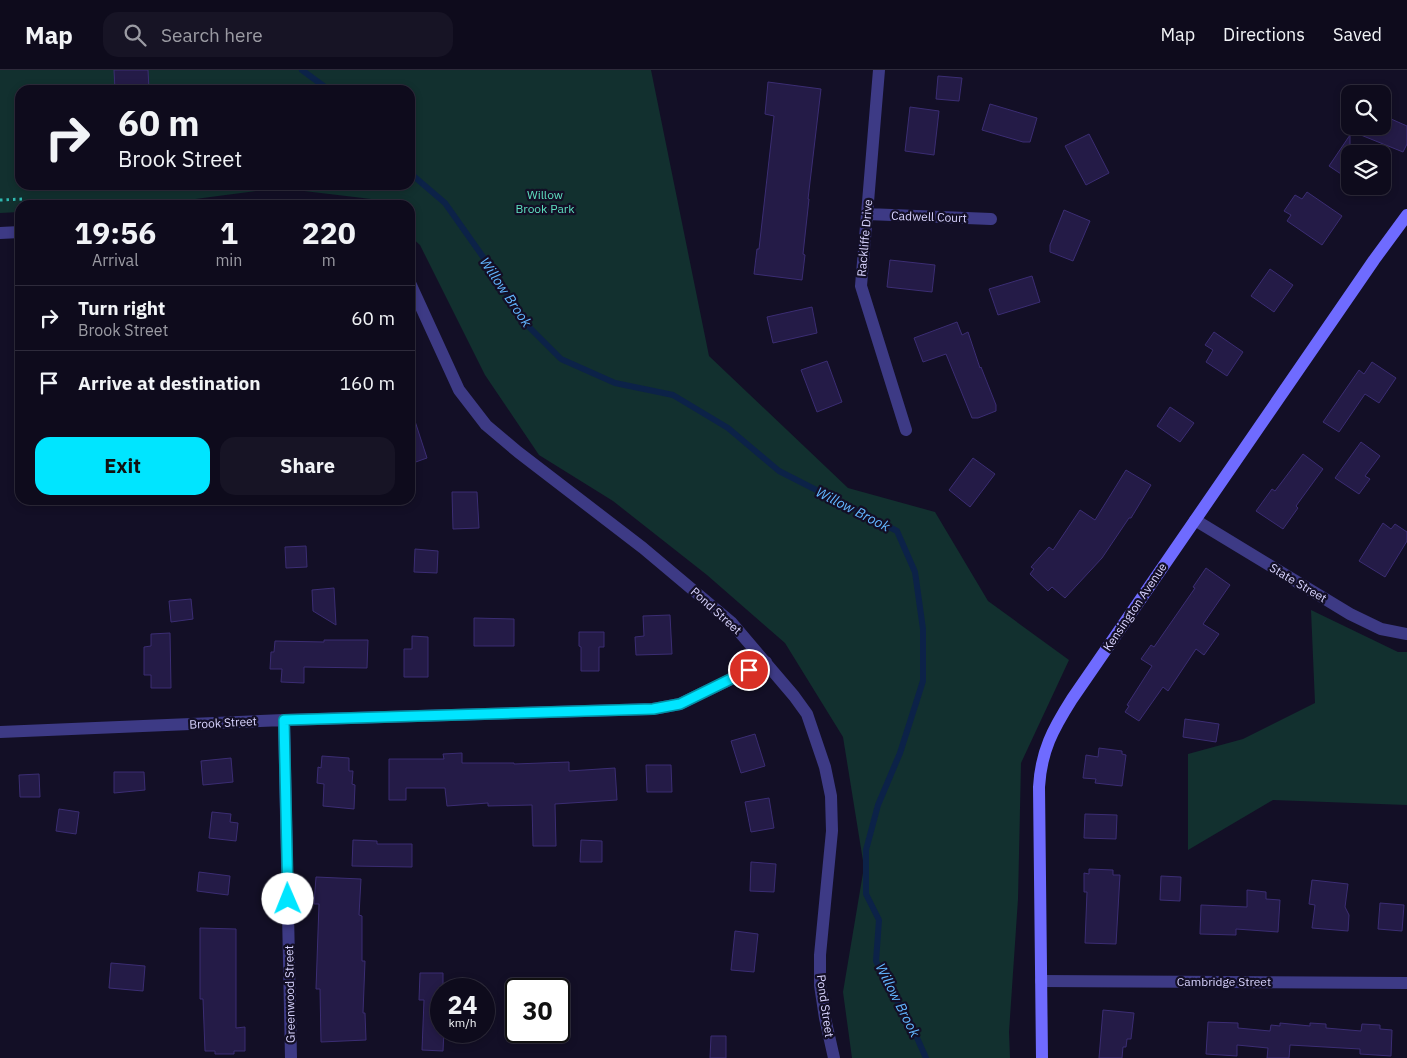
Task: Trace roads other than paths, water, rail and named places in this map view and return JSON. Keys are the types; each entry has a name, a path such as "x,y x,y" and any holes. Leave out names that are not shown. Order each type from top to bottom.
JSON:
{"main road":[{"name":"Kensington Avenue","path":"1042,1058 1039,787 1041,765 1046,746 1071,701 1407,215"}],"street":[{"name":"Rackliffe Drive","path":"880,70 861,286 906,430"},
{"name":"Cadwell Court","path":"867,214 991,219"},
{"path":"0,233 15,232"},
{"name":"Pond Street","path":"415,294 459,390 486,425 518,452 643,548 724,615 766,662 807,714 825,767 830,796 832,831 820,955 820,985 834,1058"},
{"name":"State Street","path":"1195,520 1350,614 1381,629 1407,634"},
{"name":"Brook Street","path":"0,732 284,720 653,709 680,704 766,662"},
{"name":"Greenwood Street","path":"284,720 291,1058"},
{"name":"Cambridge Street","path":"1041,980 1407,984"}],"waterway":[{"name":"Willow Brook","path":"302,70 322,85"},
{"name":"Willow Brook","path":"415,177 445,203 493,271 524,322 561,359 615,383 673,395 728,428 779,471 897,531 915,572 923,629 923,681 900,753 878,805 866,850 866,894 879,920 876,961 888,986 910,1022 926,1058"}],"park label":[{"name":"Willow Brook Park","path":"545,202"}]}
